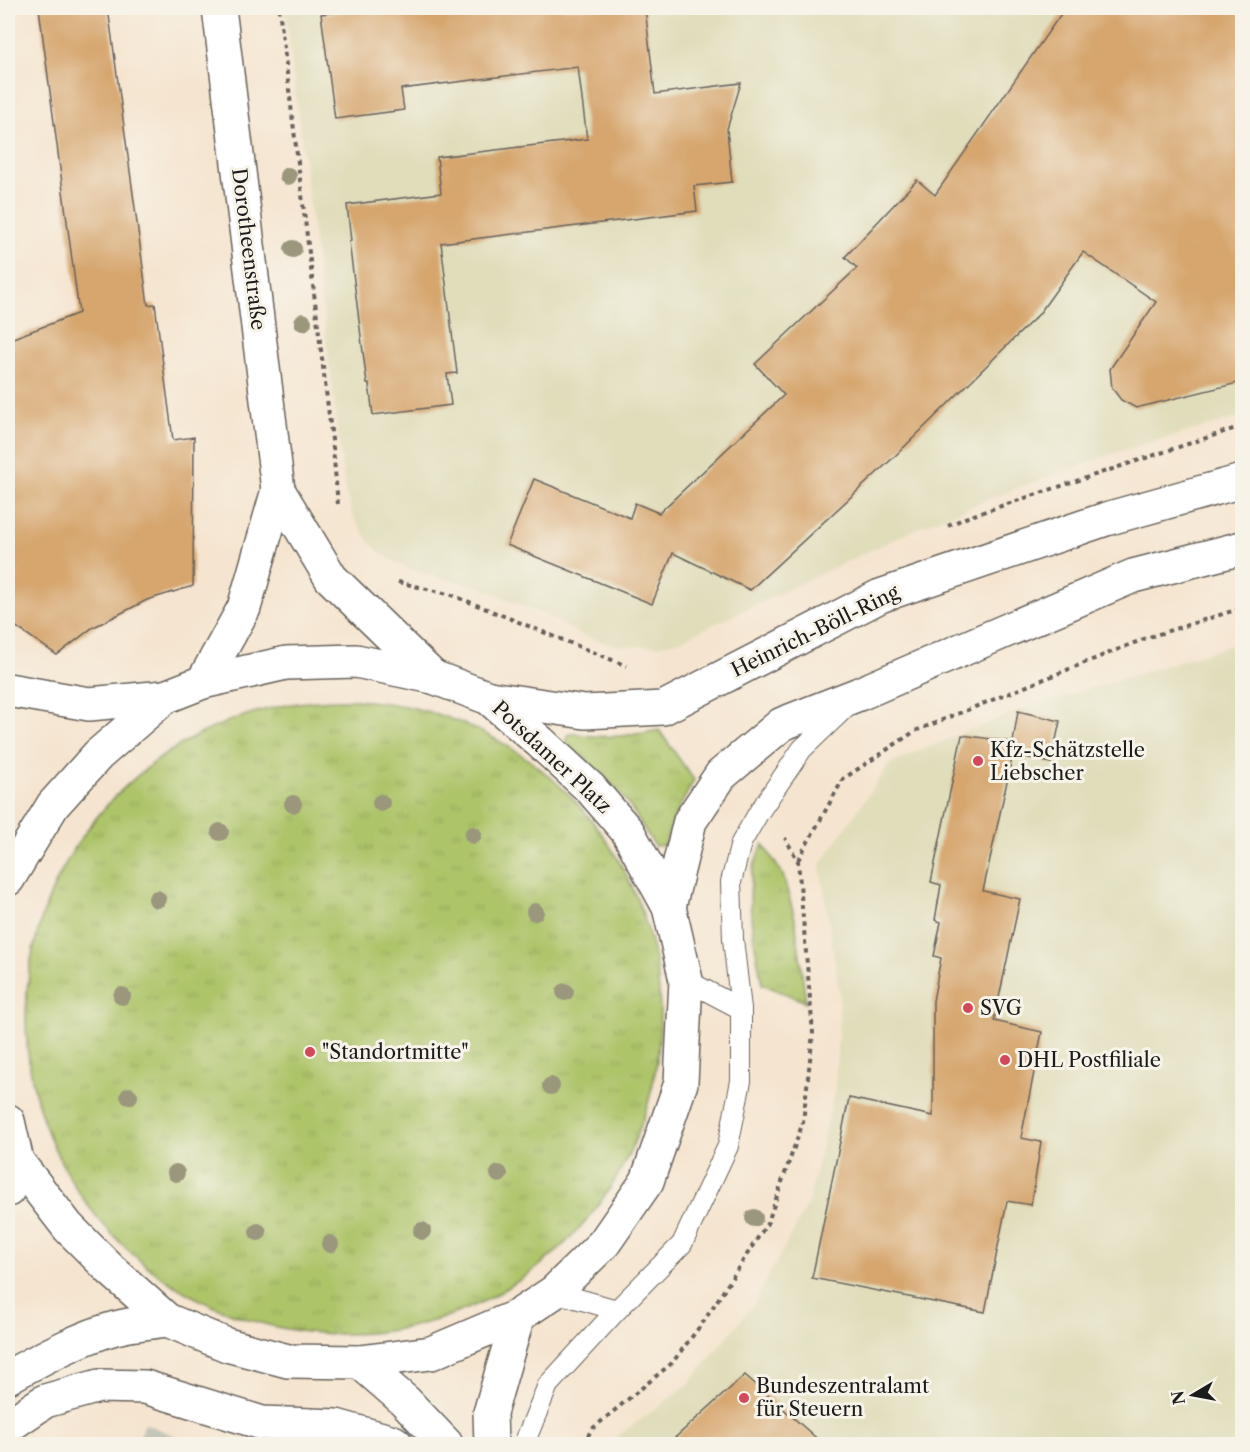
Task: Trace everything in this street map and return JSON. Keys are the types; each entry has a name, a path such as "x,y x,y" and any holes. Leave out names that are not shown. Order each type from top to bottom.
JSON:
{"main road":[{"name":"Dorotheenstraße","path":"203,682 244,609 278,490 219,8"},
{"name":"Heinrich-Böll-Ring","path":"489,698 585,712 663,708 880,596 1106,519 1242,481"},
{"name":"Dorotheenstraße","path":"278,490 331,578 433,677"},
{"path":"669,907 690,821 721,775 782,723 859,694 1133,576 1242,548"},
{"name":"Potsdamer Platz","path":"8,879 53,805 98,755 165,697 203,682 286,663 356,661 433,677 489,698 540,741 591,789 628,832 669,907 686,980 681,1083 647,1181 604,1243 554,1292 518,1316 431,1353 360,1362 288,1361 227,1345 167,1320 12,1175 8,1121"},
{"path":"8,690 88,704 165,697"},
{"path":"491,1444 490,1413 518,1316"},
{"path":"8,1377 88,1338 127,1325 167,1320"},
{"path":"360,1362 405,1401 446,1444"},
{"path":"8,1426 45,1401 99,1386 145,1387 262,1423 336,1426 396,1444"}],"lane":[{"path":"524,1444 548,1385 682,1244 728,1146 741,1081 741,1009 733,939 731,882 741,843 802,749 859,694"},
{"path":"686,980 741,1009"},
{"path":"554,1292 618,1310"}],"path":[{"path":"279,8 333,448 338,509"},
{"path":"390,580 452,595 635,670"},
{"path":"798,861 843,779 915,731 1149,637 1242,608"}],"shaded area":[{"path":"285,8 1242,8 1242,417 1126,449 1020,487 924,525 681,640 657,646 619,646 602,642 481,588 410,570 383,555 371,544 353,517 345,490"},
{"path":"1242,642 1242,1444 609,1444 689,1384 753,1305 808,1204 835,1088 840,996 820,865 890,763 1020,710"},
{"path":"144,1423 194,1444 138,1444"}],"green space":[{"path":"343,700 374,701 405,706 435,713 464,724 493,737 519,753 567,793 607,841 623,867 636,896 647,925 654,955 659,986 659,1048 654,1079 647,1109 636,1138 623,1167 607,1193 567,1241 519,1281 493,1297 464,1310 435,1321 405,1328 374,1333 343,1334 312,1333 281,1328 251,1321 222,1310 193,1297 167,1281 119,1241 79,1193 63,1167 50,1138 39,1109 32,1079 27,1048 26,1017 27,986 32,955 39,925 50,896 63,867 79,841 119,793 167,753 193,737 222,724 251,713 281,706 312,701"},
{"path":"659,730 694,780 671,824 665,845 655,846 627,802 613,785 565,743 569,734 601,737 634,735"},
{"path":"763,844 783,875 795,919 806,1002 762,984 752,927 750,899 753,870"}],"building":[{"path":"39,8 108,8 148,305 155,304 173,440 194,437 193,586 147,600 92,628 57,655 8,621 8,340 79,313"},
{"path":"370,8 645,8 655,94 741,83 727,129 732,182 694,186 697,211 441,243 457,373 447,374 451,405 373,415 349,241 351,241 347,205 441,193 437,157 587,139 578,67 401,89 404,110 335,119 321,14"},
{"path":"1065,8 1242,8 1242,382 1136,408 1121,400 1112,388 1110,369 1156,302 1083,252 1039,314 892,459 750,590 673,553 652,604 507,545 534,479 630,518 635,503 659,513 784,395 755,364 857,268 845,257 917,180 935,195"},
{"path":"1018,711 1060,721 1051,763 1013,754 983,891 1020,899 994,1021 1042,1032 1021,1138 1041,1142 1031,1205 1007,1201 985,1312 812,1278 849,1098 933,1116 933,1001 941,958 934,956 941,922 935,920 941,885 931,882 962,735 1013,742"},
{"name":"Bundeszentralamt für Steuern","path":"745,1375 823,1444 668,1444"}],"place":[{"name":"Kfz-Schätzstelle Liebscher","path":"978,761"},
{"name":"SVG","path":"968,1008"},
{"name":"\"Standortmitte\"","path":"310,1052"},
{"name":"DHL Postfiliale","path":"1005,1060"},
{"name":"Bundeszentralamt für Steuern","path":"744,1398"}]}
